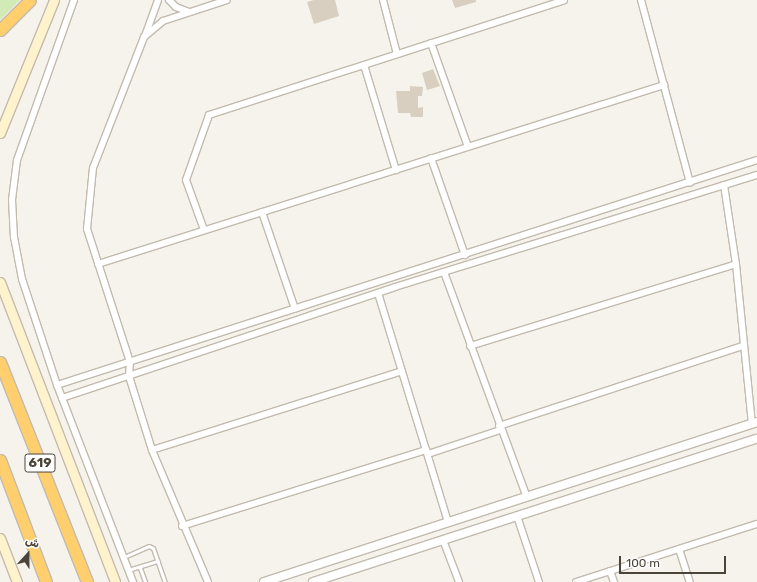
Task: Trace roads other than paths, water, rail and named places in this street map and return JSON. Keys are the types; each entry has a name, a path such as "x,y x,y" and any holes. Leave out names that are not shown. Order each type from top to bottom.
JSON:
{"highway":[{"path":"0,30 30,0"},
{"name":"619","path":"0,362 87,582"},
{"name":"619","path":"0,460 44,579"}],"main road":[{"path":"0,133 54,0"},
{"path":"0,282 115,582"},
{"path":"0,538 17,582"},
{"path":"107,559 110,582"}],"street":[{"path":"74,0 17,160 12,200 14,236 22,279 57,385 133,582"},
{"path":"158,0 93,168 87,229 130,362 129,376 152,450 182,526 208,582"},
{"path":"169,0 176,7 189,12"},
{"path":"144,37 163,21 227,0"},
{"path":"383,0 397,54"},
{"path":"204,230 186,180 209,115 564,0"},
{"path":"641,0 690,183"},
{"path":"431,43 468,147"},
{"path":"364,65 396,170"},
{"path":"98,264 664,85"},
{"path":"431,158 465,254"},
{"path":"57,385 690,183 757,160"},
{"path":"62,398 378,293 757,174"},
{"path":"264,582 526,495 754,423 742,346 736,264 724,185"},
{"path":"262,212 295,309"},
{"path":"470,346 736,264"},
{"path":"444,272 499,428 526,495"},
{"path":"378,293 448,522"},
{"path":"182,526 427,452 742,346"},
{"path":"152,450 402,371"},
{"path":"313,582 757,439"},
{"path":"517,516 539,582"},
{"path":"576,582 757,524"},
{"path":"442,540 459,582"},
{"path":"679,549 690,582"},
{"path":"610,571 614,582"}],"lane":[{"path":"123,557 149,546 153,548 165,582"},
{"path":"128,570 140,568 158,561"},
{"path":"140,568 145,582"}]}
